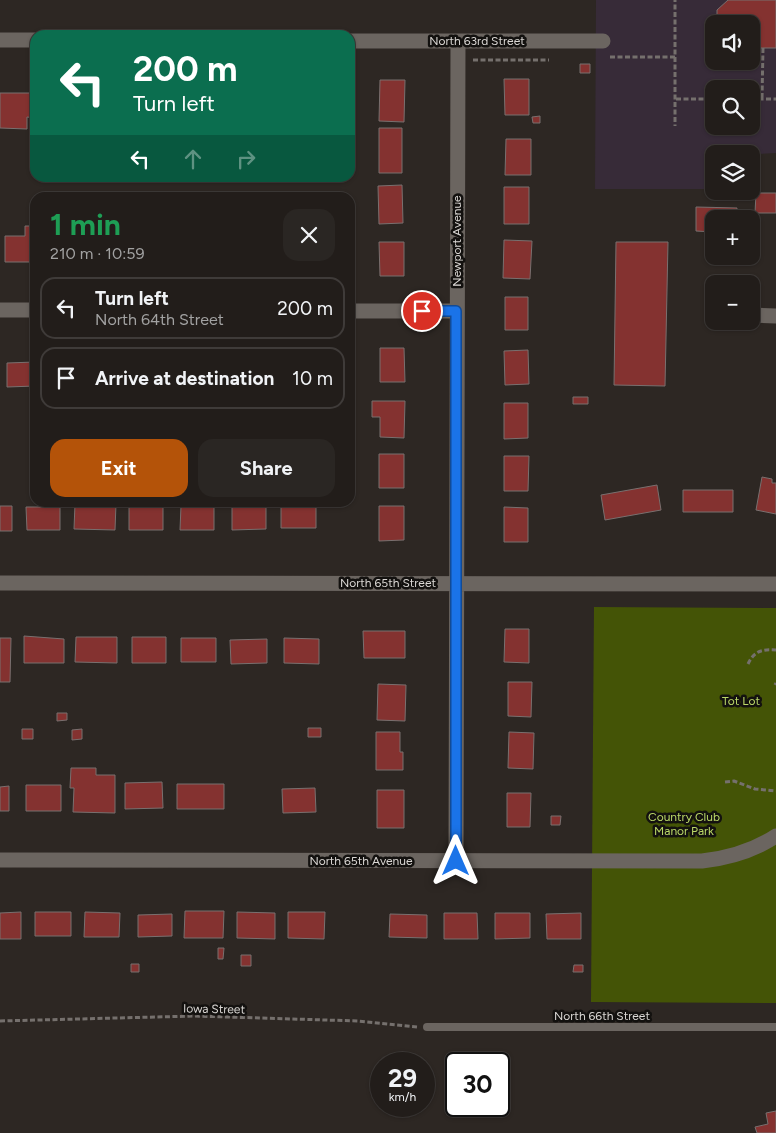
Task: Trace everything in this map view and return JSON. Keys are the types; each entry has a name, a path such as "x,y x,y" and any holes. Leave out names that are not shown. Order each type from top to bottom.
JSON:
{"street":[{"path":"0,40 30,40"},
{"name":"North 63rd Street","path":"355,41 603,41"},
{"name":"Newport Avenue","path":"456,861 458,41"},
{"path":"0,310 30,310"},
{"path":"355,310 456,311"},
{"path":"760,315 776,316"},
{"name":"North 65th Street","path":"0,583 776,584"},
{"name":"North 65th Avenue","path":"0,860 702,861 733,856 761,846 776,836"}],"lane":[{"name":"North 66th Street","path":"427,1027 776,1027"}],"path":[{"path":"675,0 675,126"},
{"path":"763,48 762,98 776,99"},
{"path":"604,57 675,57"},
{"path":"676,99 705,99"},
{"path":"748,664 752,656 761,650 776,650"},
{"path":"726,782 734,781 755,788 776,791"},
{"name":"Iowa Street","path":"0,1021 195,1016 358,1021 427,1027"}],"shaded area":[{"path":"596,0 776,0 776,153 760,154 760,145 705,145 705,189 595,189"}],"green space":[{"name":"Country Club Manor Park","path":"594,607 776,608 776,1003 591,1002"}],"building":[{"path":"728,0 776,0 776,48 760,48 760,15 717,15 717,10"},
{"path":"580,64 590,64 590,73 580,73"},
{"path":"504,79 529,79 529,115 505,115"},
{"path":"380,80 405,80 404,122 379,121"},
{"path":"0,93 30,93 30,117 27,117 27,129 0,128"},
{"path":"540,116 540,123 533,123 532,117"},
{"path":"379,128 402,128 402,173 379,173"},
{"path":"506,139 531,139 531,175 505,175"},
{"path":"402,185 403,223 379,224 378,186"},
{"path":"504,187 529,187 529,224 504,224"},
{"path":"760,193 776,193 776,213 760,213 760,210 755,210 756,200 760,200"},
{"path":"696,207 737,208 737,210 705,210 705,232 696,231"},
{"path":"25,226 30,226 30,262 5,262 5,236 25,236"},
{"path":"504,240 532,241 530,279 503,278"},
{"path":"379,242 404,242 404,276 380,276"},
{"path":"616,242 668,242 665,386 614,385"},
{"path":"505,297 528,297 528,330 505,330"},
{"path":"380,348 404,348 405,382 380,382"},
{"path":"528,350 529,384 505,385 504,351"},
{"path":"30,362 30,386 7,387 7,363"},
{"path":"573,397 588,397 588,404 573,404"},
{"path":"372,401 405,401 404,438 380,437 380,417 372,417"},
{"path":"504,403 528,403 528,438 504,439"},
{"path":"379,454 404,454 404,488 379,488"},
{"path":"504,456 529,456 528,491 504,491"},
{"path":"762,477 772,479 772,483 776,483 776,514 756,510"},
{"path":"657,485 661,510 605,520 601,495"},
{"path":"683,490 733,490 733,512 683,512"},
{"path":"0,506 12,506 12,531 0,531"},
{"path":"379,506 404,506 404,540 379,541"},
{"path":"26,507 60,507 60,530 27,530"},
{"path":"75,507 116,507 115,530 74,529"},
{"path":"129,507 163,507 163,530 129,530"},
{"path":"181,507 214,507 214,530 180,530"},
{"path":"232,507 266,507 266,529 232,530"},
{"path":"281,507 316,507 316,528 281,528"},
{"path":"504,507 528,508 528,542 504,542"},
{"path":"505,629 529,629 529,663 504,662"},
{"path":"363,631 405,631 405,658 364,658"},
{"path":"24,636 64,639 64,663 24,663"},
{"path":"76,637 117,637 117,663 75,662"},
{"path":"132,637 166,637 166,663 132,663"},
{"path":"0,638 11,638 10,682 0,682"},
{"path":"181,638 216,638 216,662 181,662"},
{"path":"284,638 319,639 319,664 284,663"},
{"path":"267,639 267,663 231,664 230,640"},
{"path":"508,682 532,682 531,717 508,716"},
{"path":"378,684 406,685 405,721 377,720"},
{"path":"57,713 67,713 67,720 57,721"},
{"path":"308,728 321,728 321,737 308,737"},
{"path":"22,729 33,729 33,739 22,739"},
{"path":"82,729 82,739 72,740 72,730"},
{"path":"376,732 400,732 400,752 403,752 403,770 376,770"},
{"path":"509,732 534,733 533,769 508,768"},
{"path":"71,768 96,768 96,775 115,775 115,813 73,812 74,788 70,788"},
{"path":"162,782 163,808 125,809 125,783"},
{"path":"177,784 224,784 224,809 177,809"},
{"path":"26,785 61,785 61,811 26,811"},
{"path":"9,786 9,811 0,811 0,787"},
{"path":"315,788 316,812 283,813 282,789"},
{"path":"377,790 404,790 404,828 377,828"},
{"path":"507,793 531,793 530,827 507,827"},
{"path":"551,816 561,816 560,825 551,825"},
{"path":"185,911 224,911 223,938 184,938"},
{"path":"21,912 21,939 0,939 0,913"},
{"path":"35,912 71,912 71,936 35,936"},
{"path":"85,912 120,913 119,937 84,937"},
{"path":"237,912 275,913 275,939 237,938"},
{"path":"288,912 325,912 324,939 288,938"},
{"path":"444,913 477,913 478,939 444,939"},
{"path":"495,913 530,913 530,938 495,939"},
{"path":"581,913 581,939 547,939 546,914"},
{"path":"172,914 172,936 138,937 138,915"},
{"path":"390,914 427,915 427,938 389,937"},
{"path":"218,948 224,948 223,959 218,959"},
{"path":"241,955 251,955 251,966 241,966"},
{"path":"131,964 139,964 139,972 131,972"},
{"path":"574,965 583,965 583,972 573,972"},
{"path":"776,1111 776,1133 757,1133 755,1127 768,1124 766,1113"}],"route":[{"path":"422,311 456,311 456,861"}],"park label":[{"name":"Tot Lot","path":"741,701"}]}
